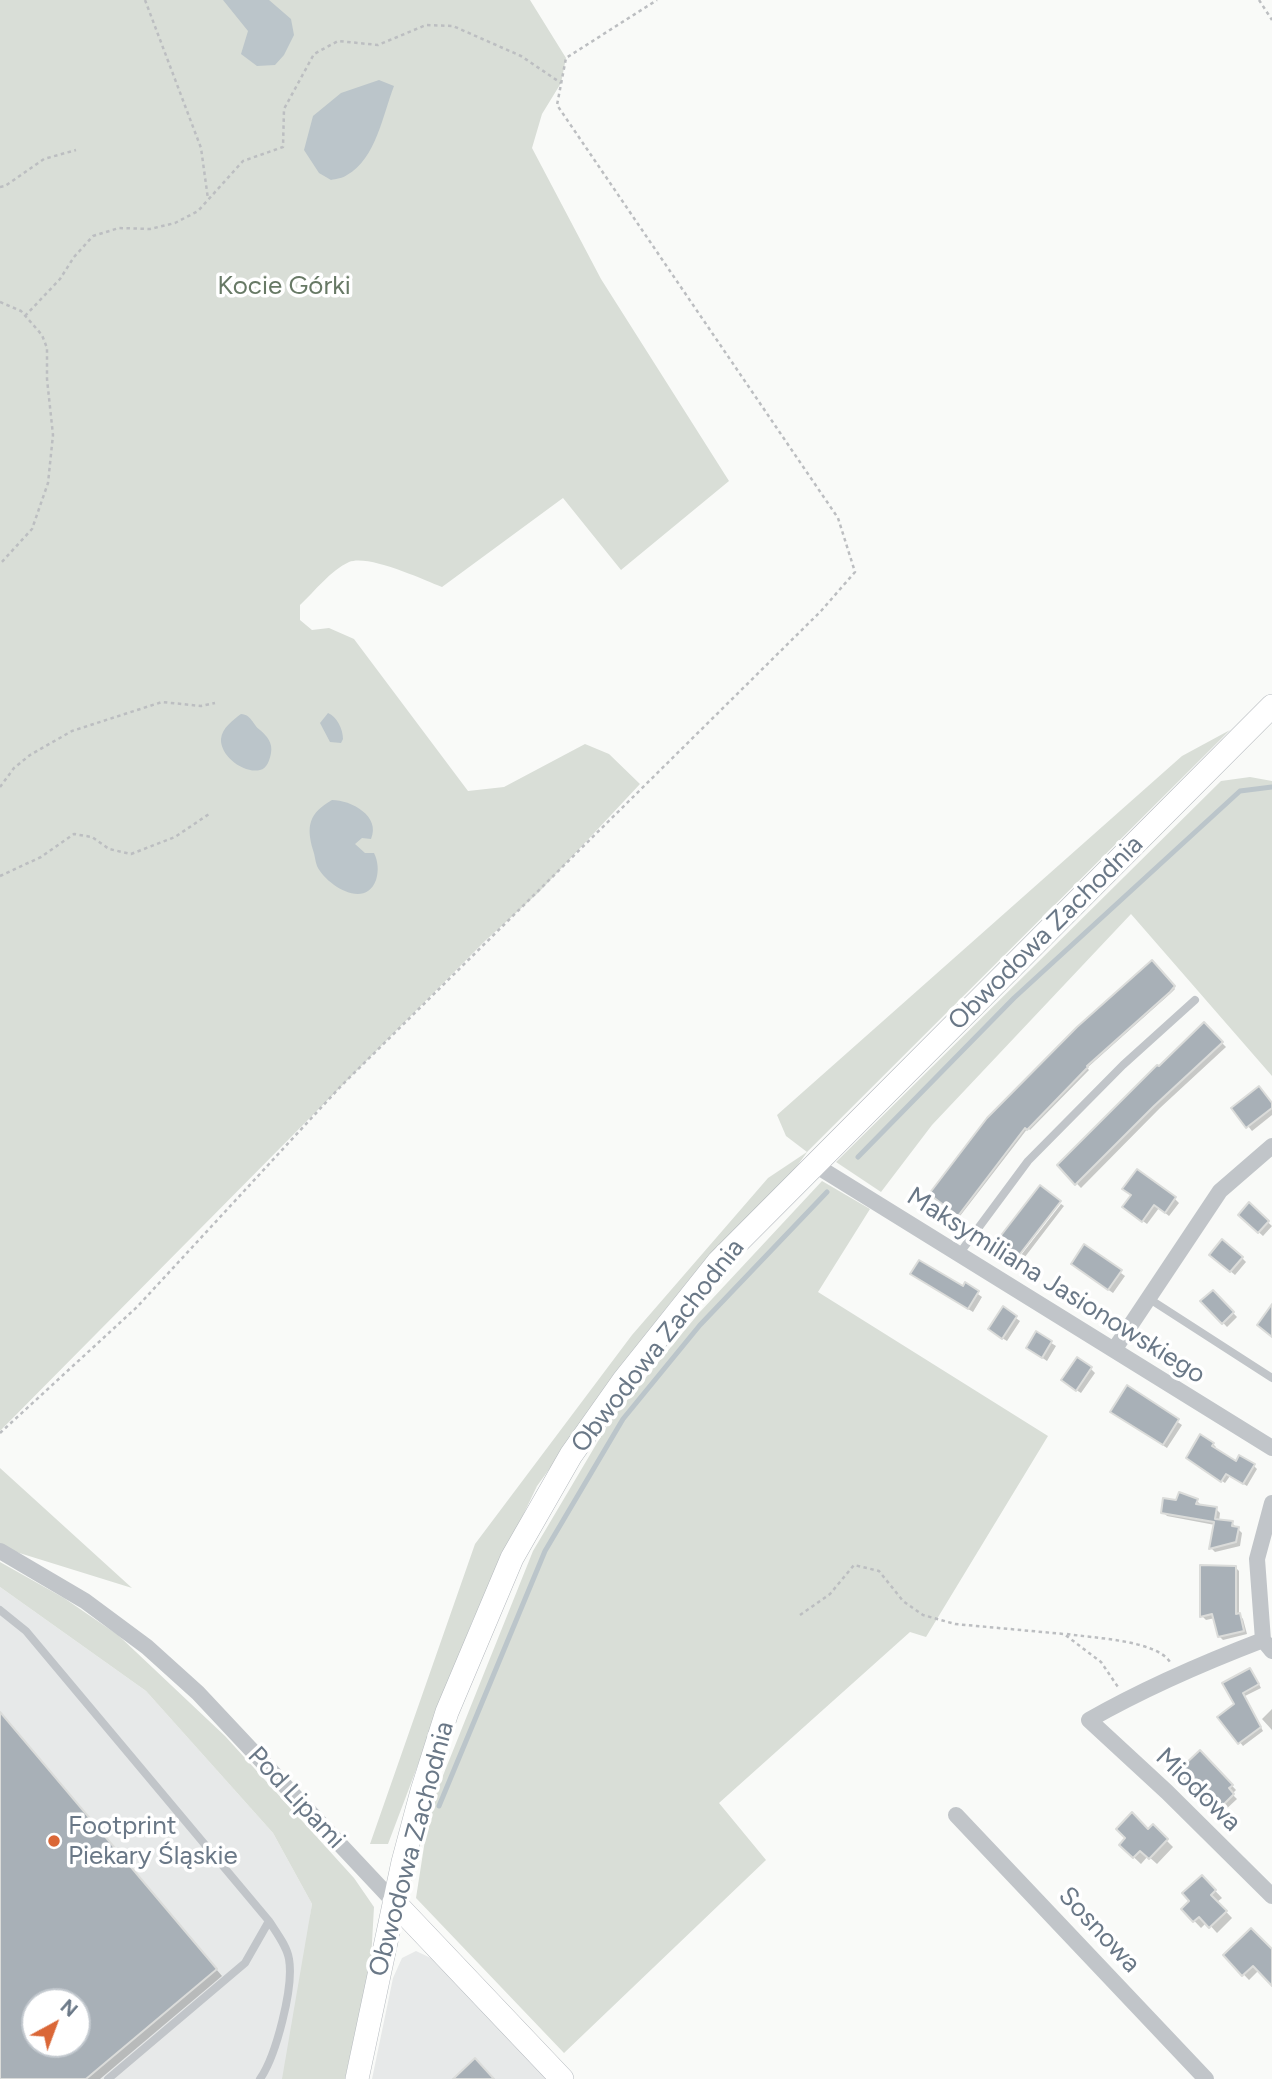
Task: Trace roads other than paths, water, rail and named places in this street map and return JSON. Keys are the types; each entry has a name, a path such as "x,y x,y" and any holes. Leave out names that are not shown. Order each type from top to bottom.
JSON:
{"main road":[{"name":"Obwodowa Zachodnia","path":"357,2079 394,1902 422,1791 447,1712 512,1558 571,1455 624,1380 719,1261 1272,706"},
{"name":"Pod Lipami","path":"394,1902 562,2079"}],"street":[{"path":"1114,1350 1220,1191 1272,1146"},
{"name":"Maksymiliana Jasionowskiego","path":"815,1165 1272,1448"},
{"path":"1268,1645 1256,1559 1272,1503"},
{"name":"Pod Lipami","path":"0,1551 85,1601 147,1647 198,1693 394,1902"},
{"name":"Miodowa","path":"1268,1645 1178,1674 1089,1720 1167,1792 1272,1896"},
{"name":"Sosnowa","path":"956,1815 1206,2079"}],"lane":[{"path":"958,1254 1028,1161 1123,1065 1195,1000"},
{"path":"1148,1298 1272,1378"},
{"path":"0,1610 26,1631 269,1921 282,1942 289,1959 288,1982 274,2050 260,2079"},
{"path":"108,2079 245,1963 269,1921"}],"waterway":[{"path":"858,1157 1014,998 1240,791 1272,787"},
{"path":"439,1806 545,1551 623,1419 700,1325 827,1192"}],"place":[{"name":"Footprint Piekary Śląskie","path":"54,1841"}],"park label":[{"name":"Kocie Górki","path":"284,286"}]}
